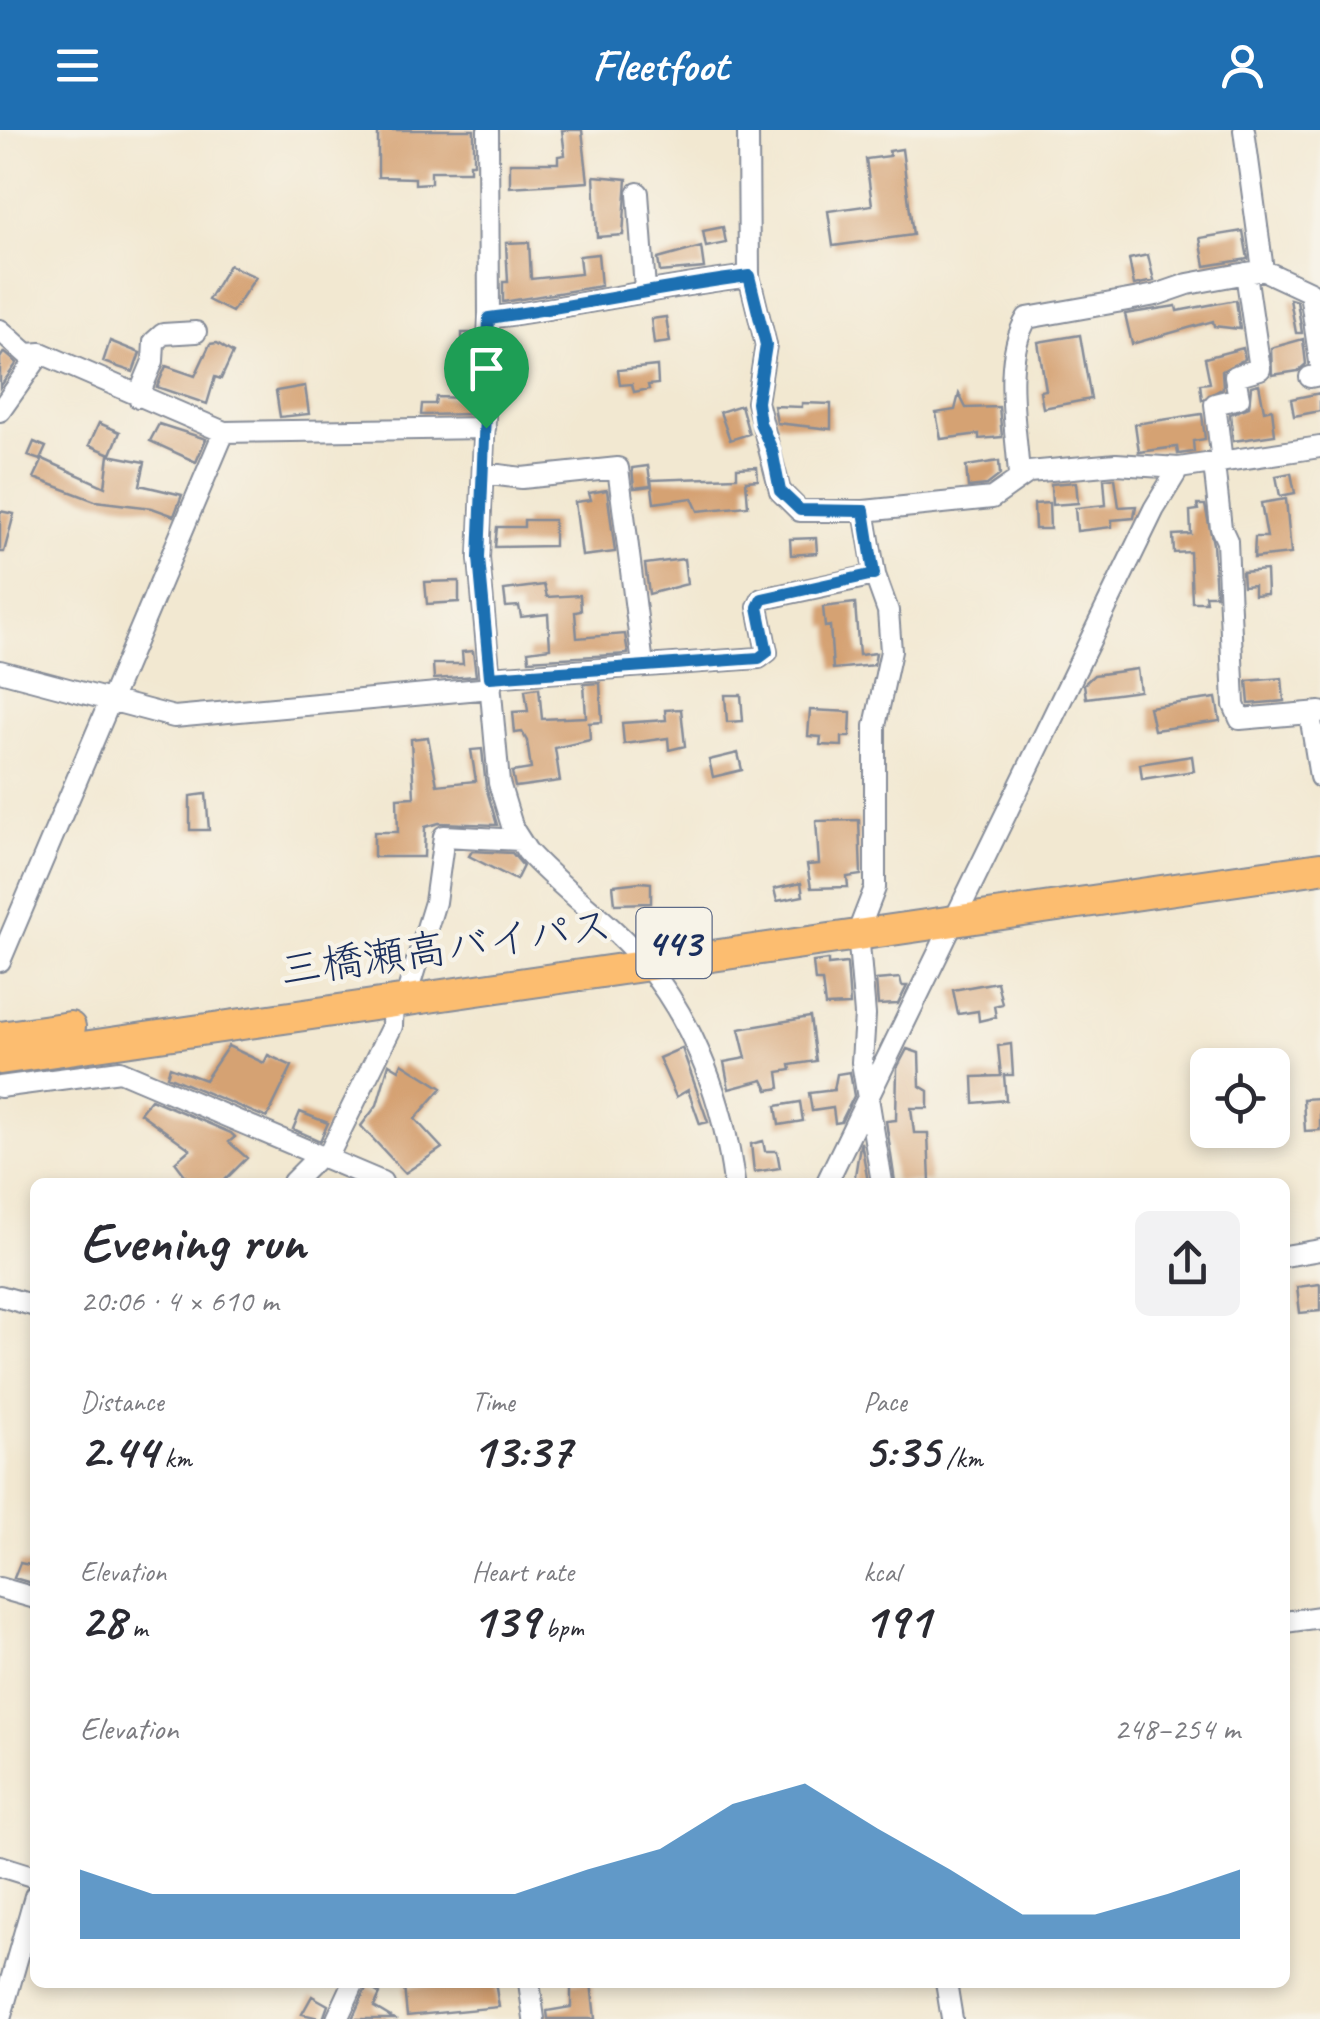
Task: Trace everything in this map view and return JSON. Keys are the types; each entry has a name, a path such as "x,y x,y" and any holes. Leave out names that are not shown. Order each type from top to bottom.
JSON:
{"highway":[{"name":"三橋瀬高バイパス","path":"961,911 1320,849"},
{"name":"三橋瀬高バイパス","path":"0,1059 637,956 961,911 1320,868"},
{"name":"三橋瀬高バイパス","path":"0,1038 403,992"}],"street":[{"path":"488,130 489,318 479,558 499,783 520,840 549,876 637,956 682,1020 712,1084 733,1178"},
{"path":"748,130 749,276 766,345 758,412 780,491 800,510 864,511 992,498 1029,472 1116,464 1179,468 1320,447"},
{"path":"1244,130 1260,369 1235,376 1239,398 1215,404 1221,528 1227,541 1234,705 1240,719 1315,713 1320,777"},
{"path":"638,193 645,289"},
{"path":"1019,477 1014,381 1019,331 1027,318 1156,295 1254,271 1310,292 1316,371"},
{"path":"489,318 578,306 645,289 749,276"},
{"path":"0,330 27,354 40,353 224,432 486,428"},
{"path":"138,397 153,361 154,342 163,334 196,332"},
{"path":"0,411 40,353"},
{"path":"0,961 224,432"},
{"path":"483,474 522,478 618,468 642,665"},
{"path":"829,1178 1154,509 1179,468"},
{"path":"864,511 874,574 888,610 892,652 875,726 874,888 861,925 865,1015 862,1062 881,1178"},
{"path":"0,671 174,716 642,665 759,658 767,652 758,607 762,599 874,574"},
{"path":"298,1178 324,1156 392,1026 435,902 444,836 520,840"},
{"path":"0,1087 120,1072 373,1178"},
{"path":"1290,1255 1320,1250"},
{"path":"0,1296 30,1305"},
{"path":"0,1588 30,1597"},
{"path":"1290,1621 1320,1617"},
{"path":"0,1866 30,1875"},
{"path":"0,2019 30,1914"},
{"path":"337,2019 351,1988"},
{"path":"529,1988 534,2019"},
{"path":"947,1988 952,2019"}],"building":[{"path":"378,130 474,130 474,163 470,163 470,171 431,171 431,183 415,184 415,178 378,177"},
{"path":"562,130 582,130 588,182 510,187 510,163 558,163 558,156 565,155"},
{"path":"902,149 913,235 833,246 828,211 872,205 866,159 890,156 889,151"},
{"path":"594,176 627,179 623,235 597,237"},
{"path":"723,227 726,243 706,247 703,231"},
{"path":"1243,231 1248,259 1205,266 1200,238"},
{"path":"529,242 531,279 581,274 579,256 598,254 601,286 503,302 503,282 508,282 506,243"},
{"path":"701,247 704,268 660,272 658,259"},
{"path":"1148,255 1154,281 1134,285 1129,259"},
{"path":"229,265 256,277 232,312 208,300"},
{"path":"1290,299 1297,301 1302,333 1296,333"},
{"path":"1236,300 1240,329 1214,326 1213,321 1132,344 1125,314 1176,306 1177,311"},
{"path":"666,317 670,342 654,344 651,319"},
{"path":"462,333 475,333 471,414 421,415 422,404 435,404 436,397 463,398"},
{"path":"1080,335 1091,399 1043,408 1040,391 1046,390 1038,342"},
{"path":"1303,339 1306,364 1298,371 1272,375 1271,348"},
{"path":"110,341 140,353 133,372 103,362"},
{"path":"217,343 233,353 221,379 215,377 207,404 157,387 166,366 195,376 210,344"},
{"path":"1243,348 1245,359 1222,371 1223,388 1202,400 1200,384 1210,383 1205,358"},
{"path":"4,352 17,363 0,387 0,358"},
{"path":"657,366 658,384 648,385 649,389 634,392 632,384 620,385 618,370"},
{"path":"1259,384 1264,411 1272,409 1275,435 1233,441 1230,414 1249,407 1251,386"},
{"path":"305,386 309,414 280,417 276,391"},
{"path":"1320,393 1320,411 1294,416 1291,399"},
{"path":"959,394 966,408 999,407 1002,437 979,439 979,434 941,439 936,413 955,410"},
{"path":"802,403 831,404 831,429 777,423 774,406 802,407"},
{"path":"741,405 749,434 730,440 720,412"},
{"path":"1202,414 1205,439 1193,441 1194,452 1178,454 1177,447 1139,452 1135,424"},
{"path":"99,423 120,432 111,454 89,445"},
{"path":"159,424 206,439 196,462 150,441"},
{"path":"34,442 46,447 40,460 28,456"},
{"path":"109,455 145,462 140,485 182,495 174,516 152,508 95,501 34,478 43,459 105,487"},
{"path":"999,461 1000,475 987,485 968,487 966,466"},
{"path":"648,466 651,486 634,488 632,468"},
{"path":"757,467 758,480 746,481 748,506 698,511 692,498 654,503 651,480 737,477 737,468"},
{"path":"1291,473 1295,493 1280,496 1276,476"},
{"path":"1115,478 1119,507 1136,506 1134,518 1112,520 1112,527 1077,531 1075,508 1106,505 1104,479"},
{"path":"1076,482 1078,503 1052,505 1051,484"},
{"path":"607,490 615,552 582,556 575,502 591,500 589,493"},
{"path":"1286,499 1291,554 1254,558 1255,537 1267,537 1261,503"},
{"path":"1049,503 1050,529 1035,529 1034,504"},
{"path":"1197,505 1205,505 1213,544 1216,595 1205,595 1206,602 1192,602 1190,552 1174,553 1173,535 1191,534 1190,511 1198,510"},
{"path":"0,511 14,514 4,552 0,552"},
{"path":"524,520 554,520 554,546 495,547 497,527 524,527"},
{"path":"816,538 817,553 791,555 790,539"},
{"path":"684,559 687,584 649,594 645,564"},
{"path":"1266,570 1267,594 1254,595 1254,585 1243,586 1242,572"},
{"path":"459,581 459,602 427,604 425,582"},
{"path":"544,585 547,597 580,595 581,611 575,612 577,638 625,634 628,654 529,660 528,651 550,648 548,614 521,617 519,606 506,607 504,590"},
{"path":"855,603 859,655 876,653 874,665 833,669 830,626 825,627 823,607"},
{"path":"473,651 476,676 434,679 433,664 463,664 462,652"},
{"path":"1137,669 1140,691 1086,698 1084,684 1094,675"},
{"path":"1282,678 1284,701 1249,704 1247,681"},
{"path":"600,683 602,722 589,723 590,740 555,748 560,781 515,787 512,772 531,769 527,741 522,732 515,733 513,712 528,711 525,690 539,688 542,719 586,717 584,684"},
{"path":"725,695 741,695 743,721 727,722"},
{"path":"1216,698 1220,721 1154,730 1149,707"},
{"path":"681,709 685,746 669,750 668,738 624,744 622,723 666,720 665,710"},
{"path":"810,710 851,712 850,737 842,737 842,746 820,745 821,737 808,736"},
{"path":"428,737 437,785 476,781 471,750 482,749 486,787 497,825 439,823 425,827 424,857 374,857 374,832 398,832 397,798 414,797 411,739"},
{"path":"738,753 742,770 713,777 709,760"},
{"path":"1192,756 1194,771 1142,779 1140,764"},
{"path":"206,794 209,830 190,830 190,796"},
{"path":"859,820 861,875 847,877 848,887 811,888 807,865 819,864 816,821"},
{"path":"472,851 512,853 523,866 516,880 469,856"},
{"path":"651,883 651,903 615,904 613,885"},
{"path":"801,883 803,896 777,901 774,889"},
{"path":"828,960 828,965 847,963 850,1005 825,1006 822,981 815,981 813,962"},
{"path":"900,978 902,986 907,986 898,1004 878,1005 876,980"},
{"path":"997,982 1002,1004 994,1006 996,1017 979,1021 978,1011 958,1014 953,990"},
{"path":"810,1017 816,1061 790,1065 791,1070 778,1072 780,1088 768,1090 763,1080 729,1089 724,1062 746,1058 739,1029"},
{"path":"1011,1044 1013,1075 1004,1075 1006,1100 974,1103 973,1077 1001,1076 998,1046"},
{"path":"228,1046 264,1063 268,1055 292,1066 267,1118 167,1076 170,1067 205,1080"},
{"path":"682,1048 708,1122 700,1124 688,1090 676,1097 659,1058"},
{"path":"907,1049 919,1053 920,1086 928,1091 928,1108 911,1108 914,1133 928,1133 930,1178 894,1178 886,1121 896,1120 897,1068"},
{"path":"402,1063 442,1088 415,1119 442,1148 405,1173 361,1126 377,1105 389,1064 399,1070"},
{"path":"850,1072 854,1096 841,1122 835,1123 833,1108 812,1111 809,1093 834,1090 837,1074"},
{"path":"1320,1098 1320,1130 1305,1131 1303,1099"},
{"path":"151,1099 231,1133 235,1137 229,1142 247,1158 227,1178 187,1178 175,1162 190,1149 140,1113"},
{"path":"800,1102 803,1121 779,1125 776,1106"},
{"path":"300,1112 328,1123 320,1141 293,1129"},
{"path":"763,1141 765,1151 777,1151 780,1168 754,1172 751,1144"},
{"path":"861,1142 867,1178 855,1178"},
{"path":"1320,1284 1320,1311 1300,1313 1297,1287"},
{"path":"20,1563 30,1565 30,1583 14,1578"},
{"path":"366,1988 370,1988 380,1994 374,2007 394,2019 352,2019"},
{"path":"404,1988 496,1988 499,2007 407,2016"},
{"path":"571,1988 592,1988 595,2019 548,2019 547,2011 571,2007"},
{"path":"312,1996 328,2005 323,2019 302,2014"}],"route":[{"path":"749,276 766,345 757,402 760,423 772,450 780,491 788,503 800,510 864,511 874,574 762,599 758,607 767,652 759,658 708,665 642,665 490,677 479,558 486,428 489,318 578,306 645,289 749,276"}]}
